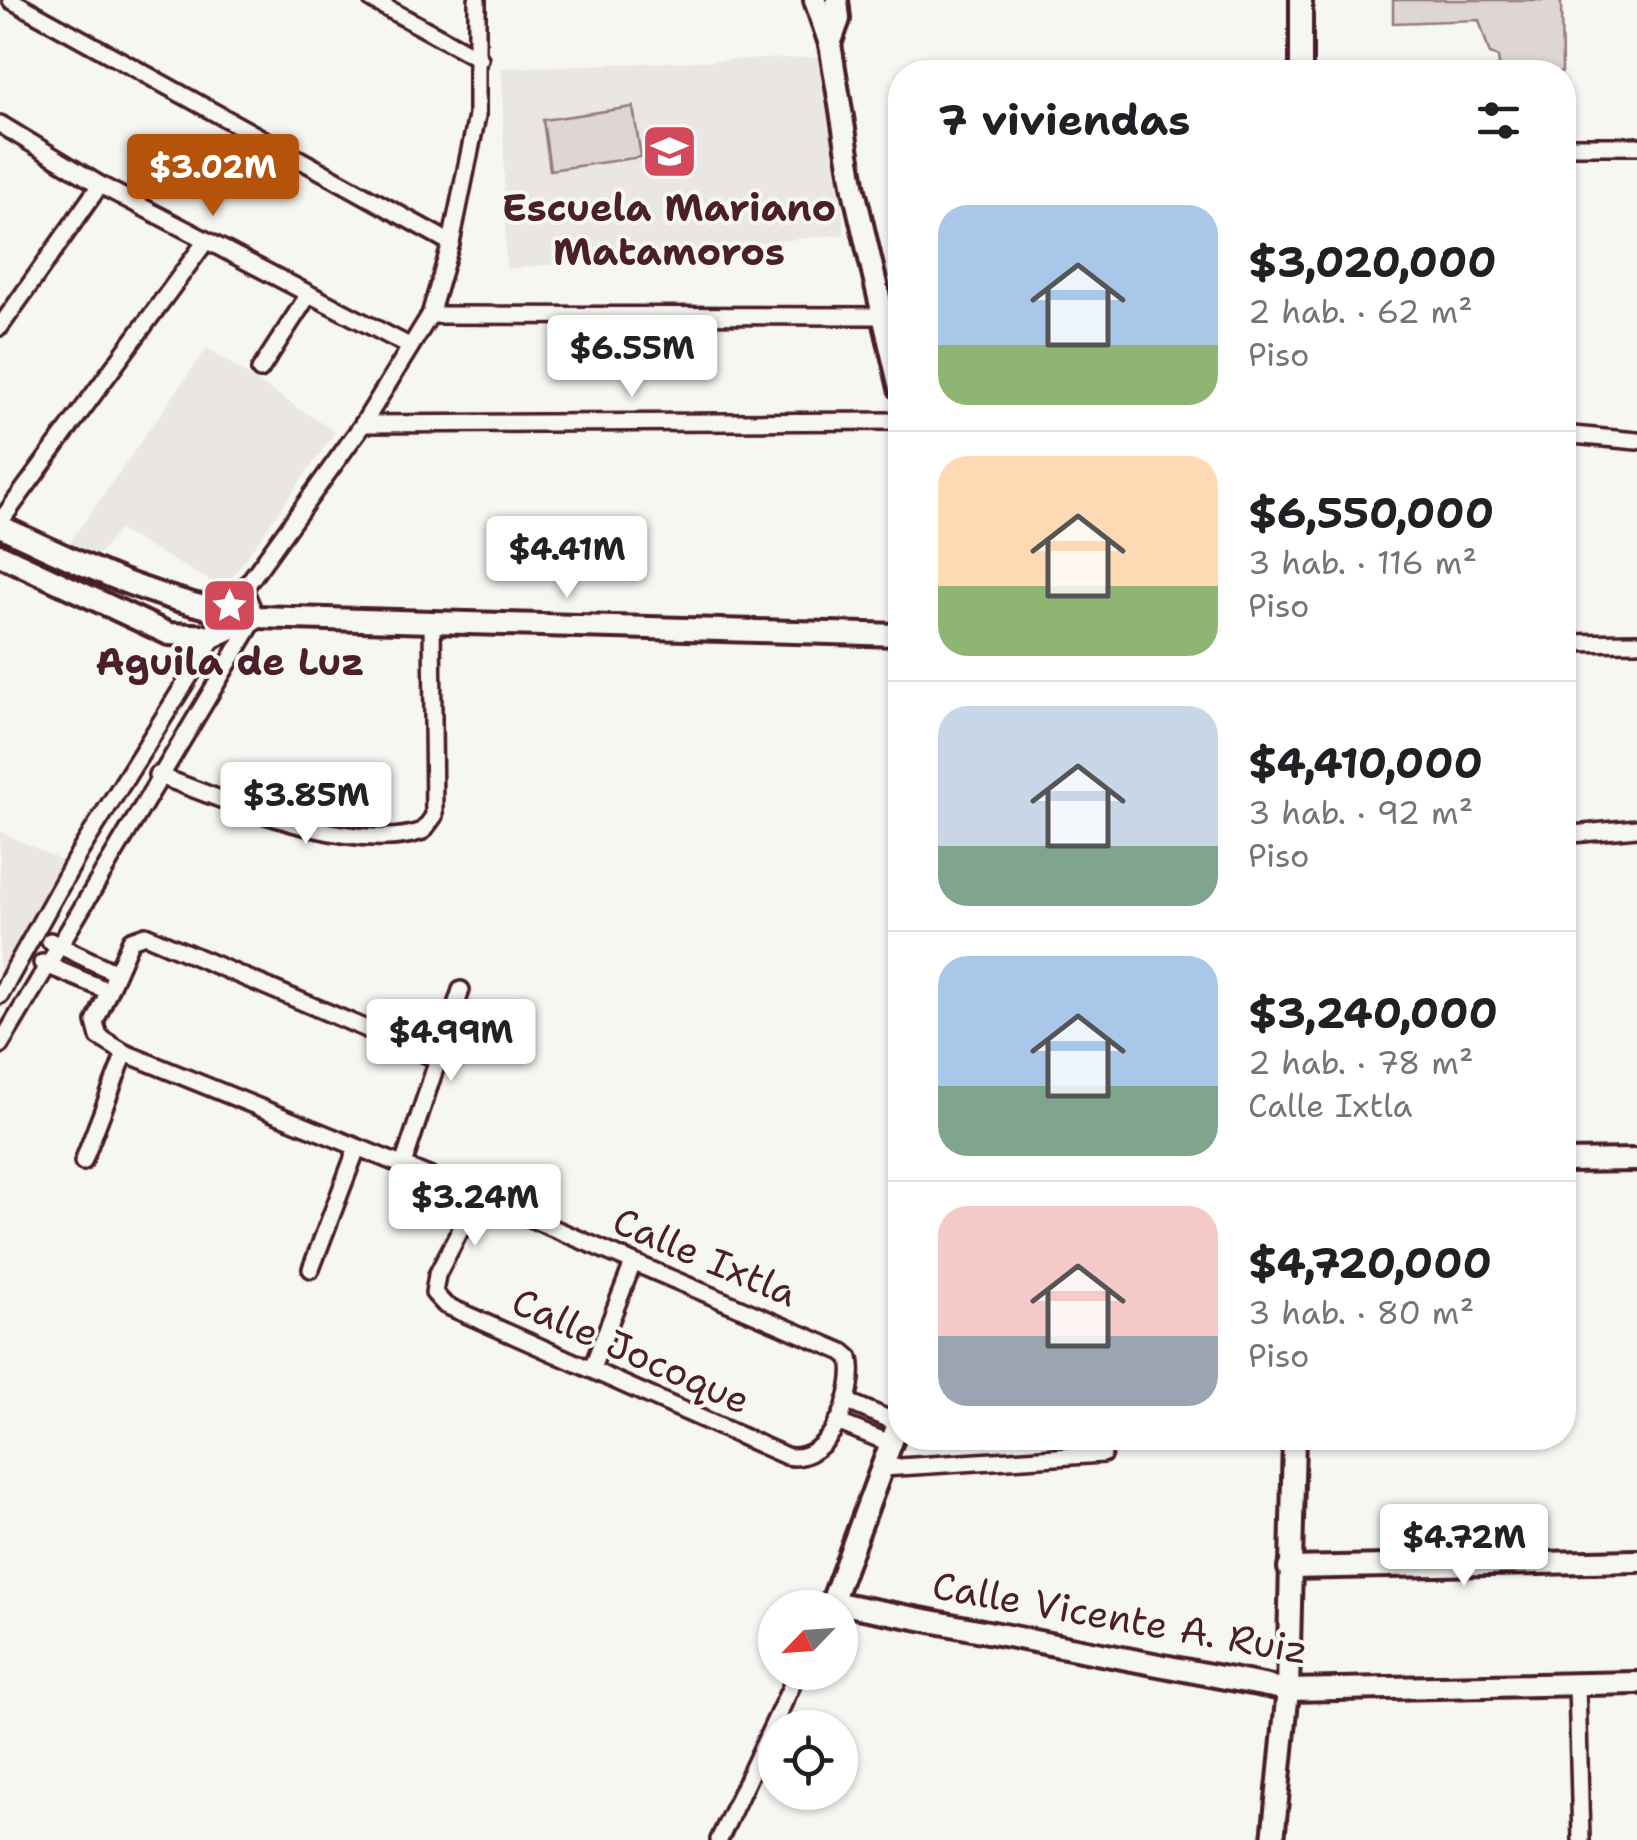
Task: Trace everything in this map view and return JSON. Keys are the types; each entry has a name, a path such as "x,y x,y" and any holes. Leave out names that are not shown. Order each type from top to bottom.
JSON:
{"street":[{"path":"11,0 451,244"},
{"path":"372,0 480,59"},
{"path":"0,995 38,934 79,854 244,588 364,424 430,315 451,244 477,116 480,59 476,0"},
{"path":"815,0 830,44 854,190 888,337"},
{"path":"830,44 839,20 836,0"},
{"path":"1301,0 1301,60"},
{"path":"3,132 409,346"},
{"path":"1576,146 1637,146"},
{"path":"0,326 100,185"},
{"path":"206,241 0,524 118,582 201,610 256,617 888,635"},
{"path":"260,370 309,294"},
{"path":"430,315 883,316"},
{"path":"364,424 888,421"},
{"path":"1576,435 1637,441"},
{"path":"0,555 150,628 180,636 215,636 256,617"},
{"path":"244,588 256,617"},
{"path":"0,1045 157,775 256,617"},
{"path":"157,775 239,806 359,836 376,839 423,831 434,816 432,622"},
{"path":"1576,643 1637,642"},
{"path":"1576,834 1637,828"},
{"path":"38,934 114,972"},
{"path":"26,953 106,990 131,940 154,936 435,1058"},
{"name":"Calle Ixtla","path":"106,990 95,1029 106,1044 823,1341 850,1358 846,1401"},
{"path":"402,1166 435,1058 461,990"},
{"path":"83,1162 125,1053"},
{"path":"311,1268 357,1148"},
{"path":"1576,1161 1637,1160"},
{"name":"Calle Jocoque","path":"478,1196 437,1275 434,1292 445,1305 786,1456 806,1456 825,1443 836,1422"},
{"path":"592,1368 633,1263"},
{"path":"888,1417 846,1401 836,1422 888,1442"},
{"path":"836,1590 890,1450"},
{"path":"1273,1840 1288,1690 1294,1450"},
{"path":"882,1468 1102,1454"},
{"path":"1289,1568 1637,1561"},
{"name":"Calle Vicente A. Ruiz","path":"858,1610 1288,1690 1637,1682"},
{"path":"1578,1683 1581,1840"},
{"path":"718,1840 789,1690"}],"shaded area":[{"path":"1393,0 1561,0 1562,60 1498,60 1490,54 1479,20 1393,23"},
{"name":"Escuela Mariano Matamoros","path":"821,57 845,234 506,269 502,68"},
{"path":"633,107 641,157 550,170 543,120"},
{"path":"207,348 335,432 224,589 119,530 98,555 70,542"},
{"path":"0,831 70,865 0,985"}],"place":[{"name":"Escuela Mariano Matamoros","path":"669,151"},
{"name":"Aguila de Luz","path":"230,605"}]}
